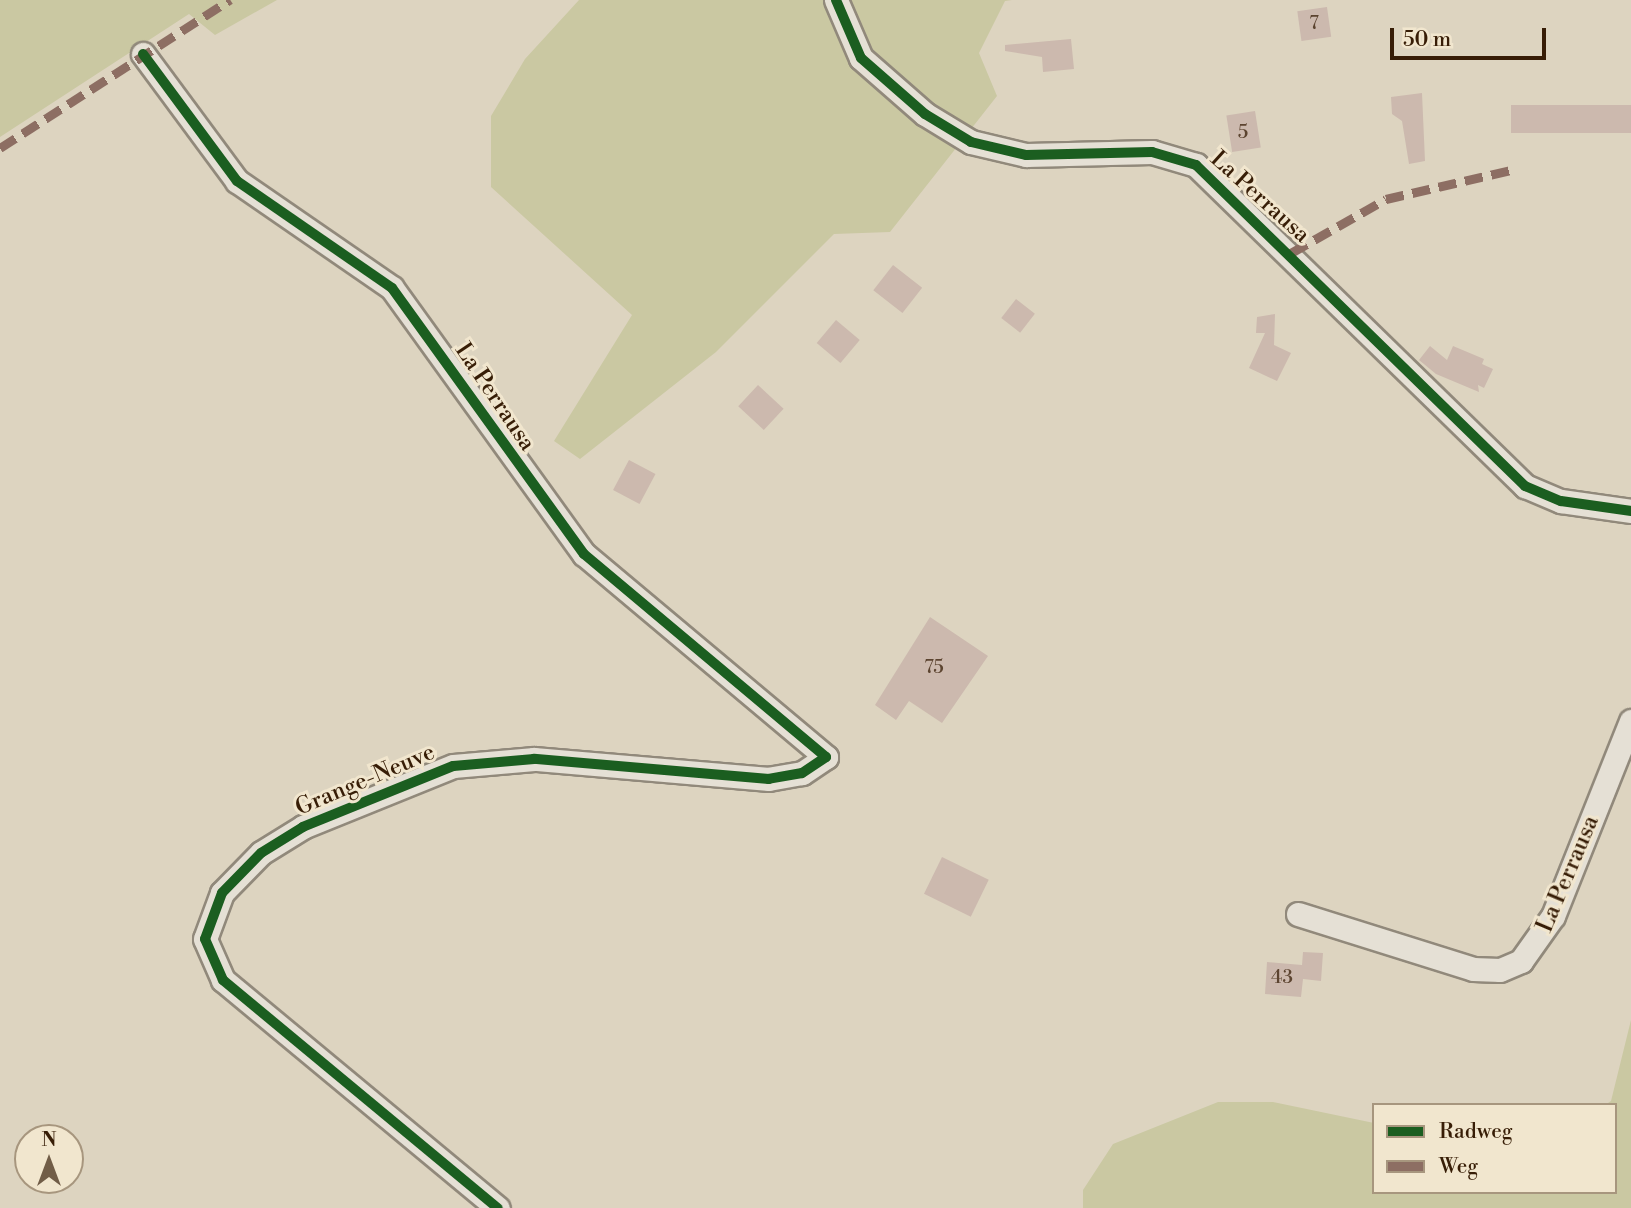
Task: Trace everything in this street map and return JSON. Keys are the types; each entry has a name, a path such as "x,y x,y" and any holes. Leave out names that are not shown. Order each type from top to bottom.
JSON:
{"street":[{"name":"La Perrausa","path":"836,0 861,58 925,114 971,142 1026,155 1152,152 1196,165 1525,486 1561,501 1631,512"},
{"name":"La Perrausa","path":"143,54 237,181 392,288 584,554 826,757"},
{"name":"La Perrausa","path":"1298,914 1473,969 1500,970 1521,961 1553,916 1631,721"},
{"name":"Grange-Neuve","path":"499,1208 223,980 205,939 222,892 261,853 303,827 453,766 534,759 769,779 802,773 826,757"}],"shaded area":[{"path":"0,0 277,0 215,35 189,14 0,137"},
{"path":"579,0 1012,0 1005,1 979,53 997,96 890,232 834,234 716,352 580,459 554,441 632,315 491,187 491,116 525,59"},
{"path":"1631,1020 1631,1208 1083,1208 1083,1190 1113,1144 1218,1102 1273,1102 1372,1123 1372,1194 1617,1194 1617,1103 1608,1103 1611,1101"}],"building":[{"path":"1327,7 1331,37 1301,41 1297,11"},
{"path":"1071,39 1074,69 1043,72 1042,57 1005,51 1005,45"},
{"path":"1422,93 1425,161 1409,164 1402,121 1392,114 1391,97"},
{"path":"1511,105 1631,105 1631,133 1511,133"},
{"path":"1255,111 1261,148 1232,152 1226,116"},
{"path":"893,265 922,288 902,313 873,290"},
{"path":"1016,299 1035,314 1020,333 1001,318"},
{"path":"1275,314 1274,345 1291,353 1277,381 1249,368 1265,333 1256,333 1257,317"},
{"path":"836,320 860,340 840,363 817,343"},
{"path":"1430,346 1447,360 1453,346 1484,359 1482,364 1493,369 1484,388 1478,385 1479,392 1436,374 1419,360"},
{"path":"758,385 784,409 764,430 738,406"},
{"path":"629,460 655,474 640,504 613,490"},
{"path":"930,617 988,656 942,723 909,701 896,720 875,705"},
{"path":"942,857 989,880 971,917 924,894"},
{"path":"1303,952 1323,953 1321,981 1303,979 1301,997 1265,994 1267,962 1302,965"}],"marked path":[{"path":"0,148 230,0"},
{"path":"1291,253 1386,199 1512,170"}],"cycle path":[{"path":"836,0 861,58 925,114 971,142 1026,155 1152,152 1196,165 1525,486 1561,501 1631,511"},
{"path":"143,54 237,181 392,288 584,554 826,757 802,773 769,779 534,759 453,766 303,827 261,853 222,893 205,939 223,980 498,1208"}]}
